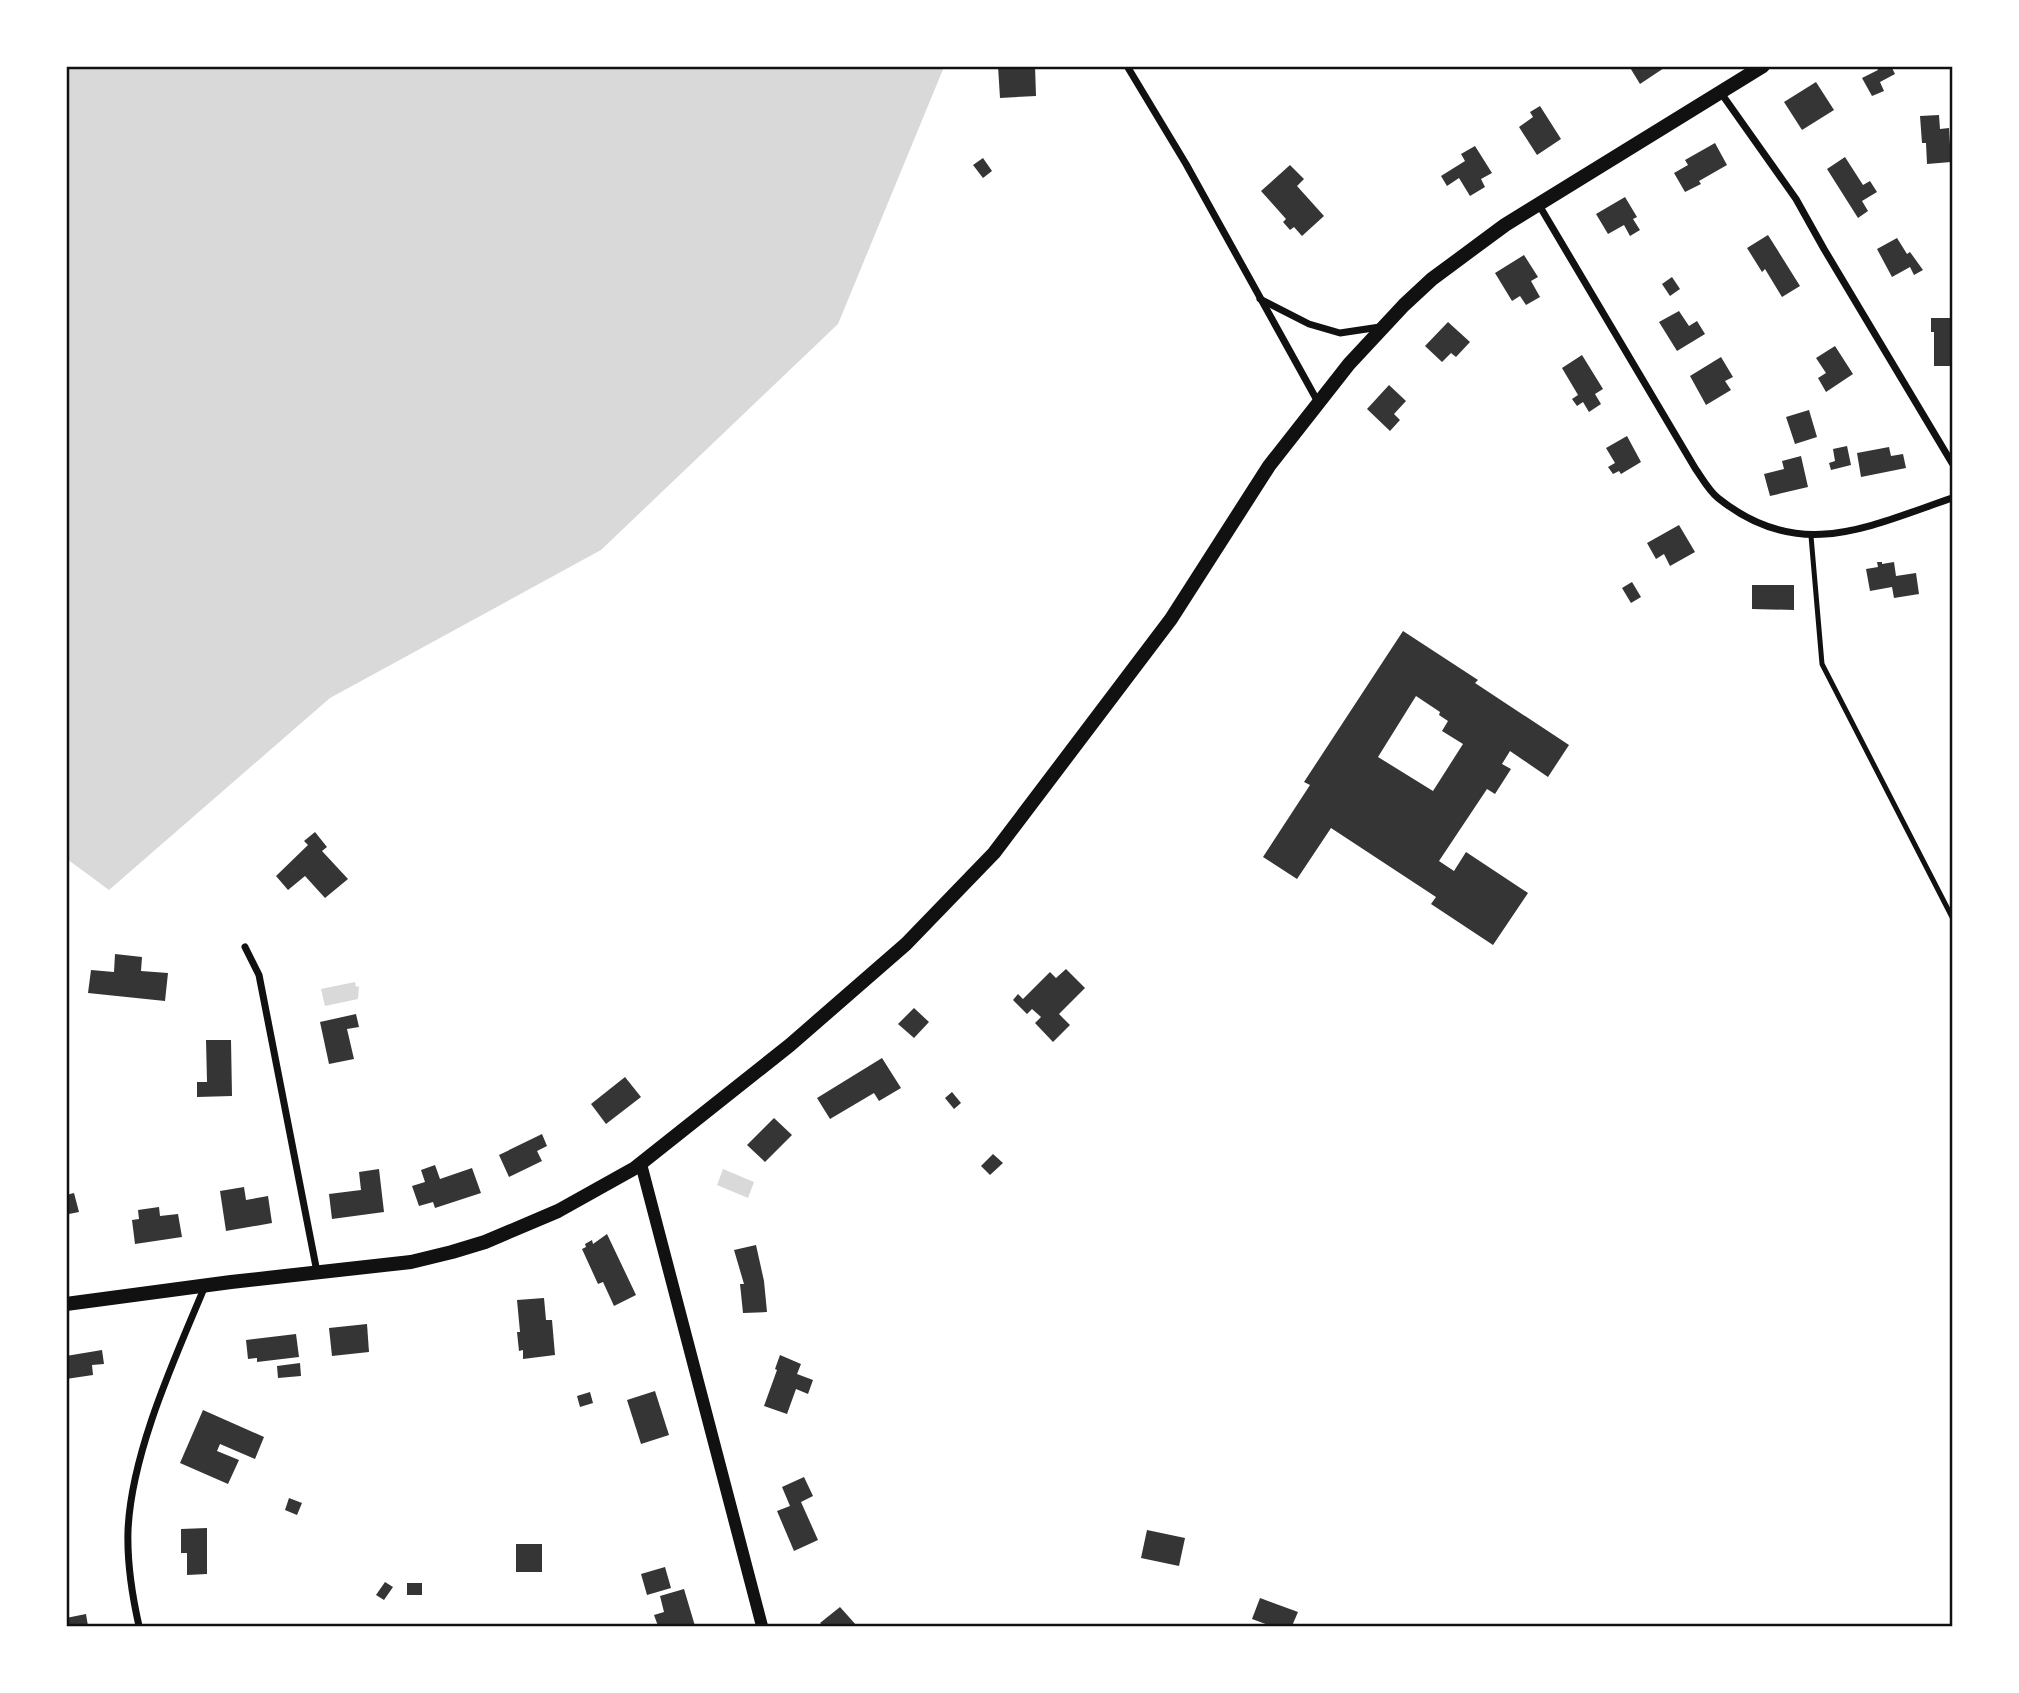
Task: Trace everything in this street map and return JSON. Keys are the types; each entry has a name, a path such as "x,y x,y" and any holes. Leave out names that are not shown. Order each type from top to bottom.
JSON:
{"main road":[{"path":"66,1304 411,1262 485,1242 558,1211 604,1188 641,1164 790,1045 906,944 994,853 1171,619 1269,466 1381,327 1432,279 1488,237 1763,66"}],"street":[{"path":"1127,66 1186,164 1318,403"},
{"path":"1720,92 1796,199 1952,463"},
{"path":"1538,204 1695,468 1716,497 1761,525 1783,533 1811,536 1865,527 1952,498"},
{"path":"1259,299 1309,324 1340,333 1381,327"},
{"path":"245,947 259,975 317,1273"},
{"path":"641,1164 762,1626"},
{"path":"139,1626 134,1602 128,1530 136,1470 167,1379 205,1286"}],"lane":[{"path":"1811,536 1822,664 1952,917"}],"shaded area":[{"path":"67,66 944,67 838,324 601,550 330,698 109,890 67,859"},
{"path":"355,982 356,987 359,986 358,999 325,1006 321,989"},
{"path":"723,1169 754,1182 748,1198 717,1185"}],"building":[{"path":"998,66 1035,66 1036,96 1000,98"},
{"path":"1629,66 1667,66 1640,84"},
{"path":"1876,66 1891,66 1895,74 1880,82 1884,91 1872,96 1862,78 1878,70"},
{"path":"1816,82 1834,110 1802,130 1784,102"},
{"path":"1540,106 1561,139 1537,155 1519,127 1533,117 1530,112"},
{"path":"1939,115 1940,129 1949,128 1951,162 1927,164 1920,116"},
{"path":"1715,143 1727,165 1685,192 1674,173 1688,165 1685,160"},
{"path":"1475,146 1492,173 1481,179 1485,187 1470,196 1459,178 1447,186 1441,176 1465,161 1461,154"},
{"path":"1845,157 1863,185 1870,181 1877,192 1862,201 1868,211 1858,218 1827,169"},
{"path":"983,158 992,171 983,178 973,165"},
{"path":"1290,165 1304,179 1297,186 1324,216 1302,236 1294,227 1290,230 1283,222 1286,219 1261,191"},
{"path":"1625,197 1637,217 1633,219 1640,230 1630,236 1624,225 1608,234 1596,214"},
{"path":"1768,235 1800,286 1782,297 1765,269 1762,272 1747,248"},
{"path":"1897,238 1907,254 1910,252 1923,270 1914,275 1910,267 1892,277 1877,249"},
{"path":"1524,255 1538,277 1531,281 1540,297 1526,305 1520,296 1512,301 1495,273"},
{"path":"1672,277 1680,289 1670,296 1662,284"},
{"path":"1679,311 1689,326 1697,321 1705,334 1677,351 1659,322"},
{"path":"1931,318 1952,318 1952,366 1934,366 1934,332 1931,332"},
{"path":"1448,322 1470,342 1456,357 1451,353 1442,362 1425,346"},
{"path":"1835,346 1853,374 1826,392 1818,378 1826,373 1816,358"},
{"path":"1582,355 1603,389 1595,394 1601,404 1589,412 1583,402 1577,406 1572,399 1578,395 1562,368"},
{"path":"1721,357 1733,377 1725,381 1731,390 1706,405 1690,376"},
{"path":"1389,385 1406,401 1394,414 1400,420 1390,431 1367,409"},
{"path":"1809,410 1817,437 1795,444 1786,417"},
{"path":"1627,436 1641,462 1621,474 1619,471 1613,474 1608,467 1615,463 1606,448"},
{"path":"1847,446 1851,465 1831,470 1829,463 1835,461 1833,449"},
{"path":"1889,447 1891,456 1903,454 1906,468 1861,477 1857,453"},
{"path":"1801,456 1808,487 1770,496 1764,474 1784,469 1782,461"},
{"path":"1679,525 1695,552 1670,566 1664,554 1656,559 1647,543"},
{"path":"1877,562 1894,562 1896,576 1916,573 1919,594 1894,598 1892,587 1870,591 1866,569 1878,567"},
{"path":"1632,582 1641,597 1631,603 1622,588"},
{"path":"1752,585 1794,585 1794,610 1752,609"},
{"path":"1403,631 1478,680 1475,683 1569,745 1548,777 1510,751 1502,764 1511,769 1495,794 1487,789 1439,861 1454,871 1466,852 1528,893 1493,945 1431,904 1436,897 1331,828 1297,879 1263,857 1310,785 1304,782","holes":["1416,696 1440,712 1439,715 1448,721 1442,731 1463,744 1433,791 1378,757"]},
{"path":"315,832 327,847 322,851 348,879 325,898 305,876 288,890 276,876 308,845 304,841"},
{"path":"115,954 142,957 141,971 168,973 165,1001 88,993 91,970 114,972"},
{"path":"1066,969 1085,988 1059,1014 1070,1025 1053,1042 1035,1023 1041,1017 1032,1009 1027,1014 1013,1000 1018,994 1023,999 1050,972 1056,978"},
{"path":"914,1008 929,1022 914,1038 898,1024"},
{"path":"356,1014 359,1027 347,1029 354,1059 329,1064 320,1022"},
{"path":"206,1040 231,1040 232,1096 197,1097 197,1082 207,1082"},
{"path":"882,1058 901,1088 879,1101 874,1093 830,1119 817,1098"},
{"path":"625,1077 641,1097 606,1124 591,1104"},
{"path":"952,1092 961,1103 954,1109 945,1098"},
{"path":"774,1118 792,1135 765,1162 747,1145"},
{"path":"542,1134 547,1146 537,1151 542,1161 509,1177 499,1155"},
{"path":"993,1154 1003,1163 990,1175 981,1166"},
{"path":"435,1165 440,1179 472,1168 481,1193 435,1208 433,1202 419,1206 412,1186 425,1182 421,1170"},
{"path":"379,1169 384,1212 332,1219 329,1194 361,1190 359,1172"},
{"path":"244,1187 246,1200 268,1196 272,1223 226,1231 220,1191"},
{"path":"74,1193 79,1212 69,1214 66,1195"},
{"path":"159,1207 160,1216 178,1214 182,1237 135,1244 132,1220 139,1219 138,1210"},
{"path":"607,1234 636,1295 614,1306 603,1282 598,1284 582,1249 586,1247 585,1244 592,1240 593,1244"},
{"path":"756,1245 767,1312 743,1313 740,1284 744,1284 734,1250"},
{"path":"544,1298 546,1320 552,1320 555,1355 523,1359 523,1350 519,1351 517,1332 520,1332 517,1300"},
{"path":"367,1324 369,1352 332,1356 329,1328"},
{"path":"296,1334 299,1357 257,1362 257,1358 248,1359 246,1340"},
{"path":"102,1350 104,1364 92,1365 93,1375 66,1379 66,1356"},
{"path":"780,1355 801,1364 797,1374 813,1380 808,1394 796,1389 787,1414 764,1406"},
{"path":"300,1363 301,1376 278,1378 277,1366"},
{"path":"655,1391 669,1435 641,1444 627,1400"},
{"path":"590,1392 593,1403 580,1407 577,1396"},
{"path":"203,1410 264,1437 255,1459 220,1444 217,1451 239,1460 228,1484 180,1463"},
{"path":"804,1477 813,1496 801,1502 818,1540 794,1551 777,1511 790,1506 782,1487"},
{"path":"289,1498 302,1503 297,1515 285,1510"},
{"path":"207,1528 207,1574 187,1575 187,1553 181,1553 181,1529"},
{"path":"1147,1530 1185,1538 1179,1566 1141,1558"},
{"path":"516,1544 542,1544 542,1572 516,1572"},
{"path":"665,1567 671,1588 647,1595 641,1574"},
{"path":"385,1582 393,1587 384,1600 376,1595"},
{"path":"407,1583 422,1583 422,1595 407,1595"},
{"path":"684,1589 695,1626 658,1626 654,1615 664,1612 660,1596"},
{"path":"1260,1598 1298,1612 1292,1626 1271,1626 1252,1619"},
{"path":"840,1607 857,1626 823,1626 820,1623"},
{"path":"86,1614 88,1626 66,1626 66,1618"}]}
